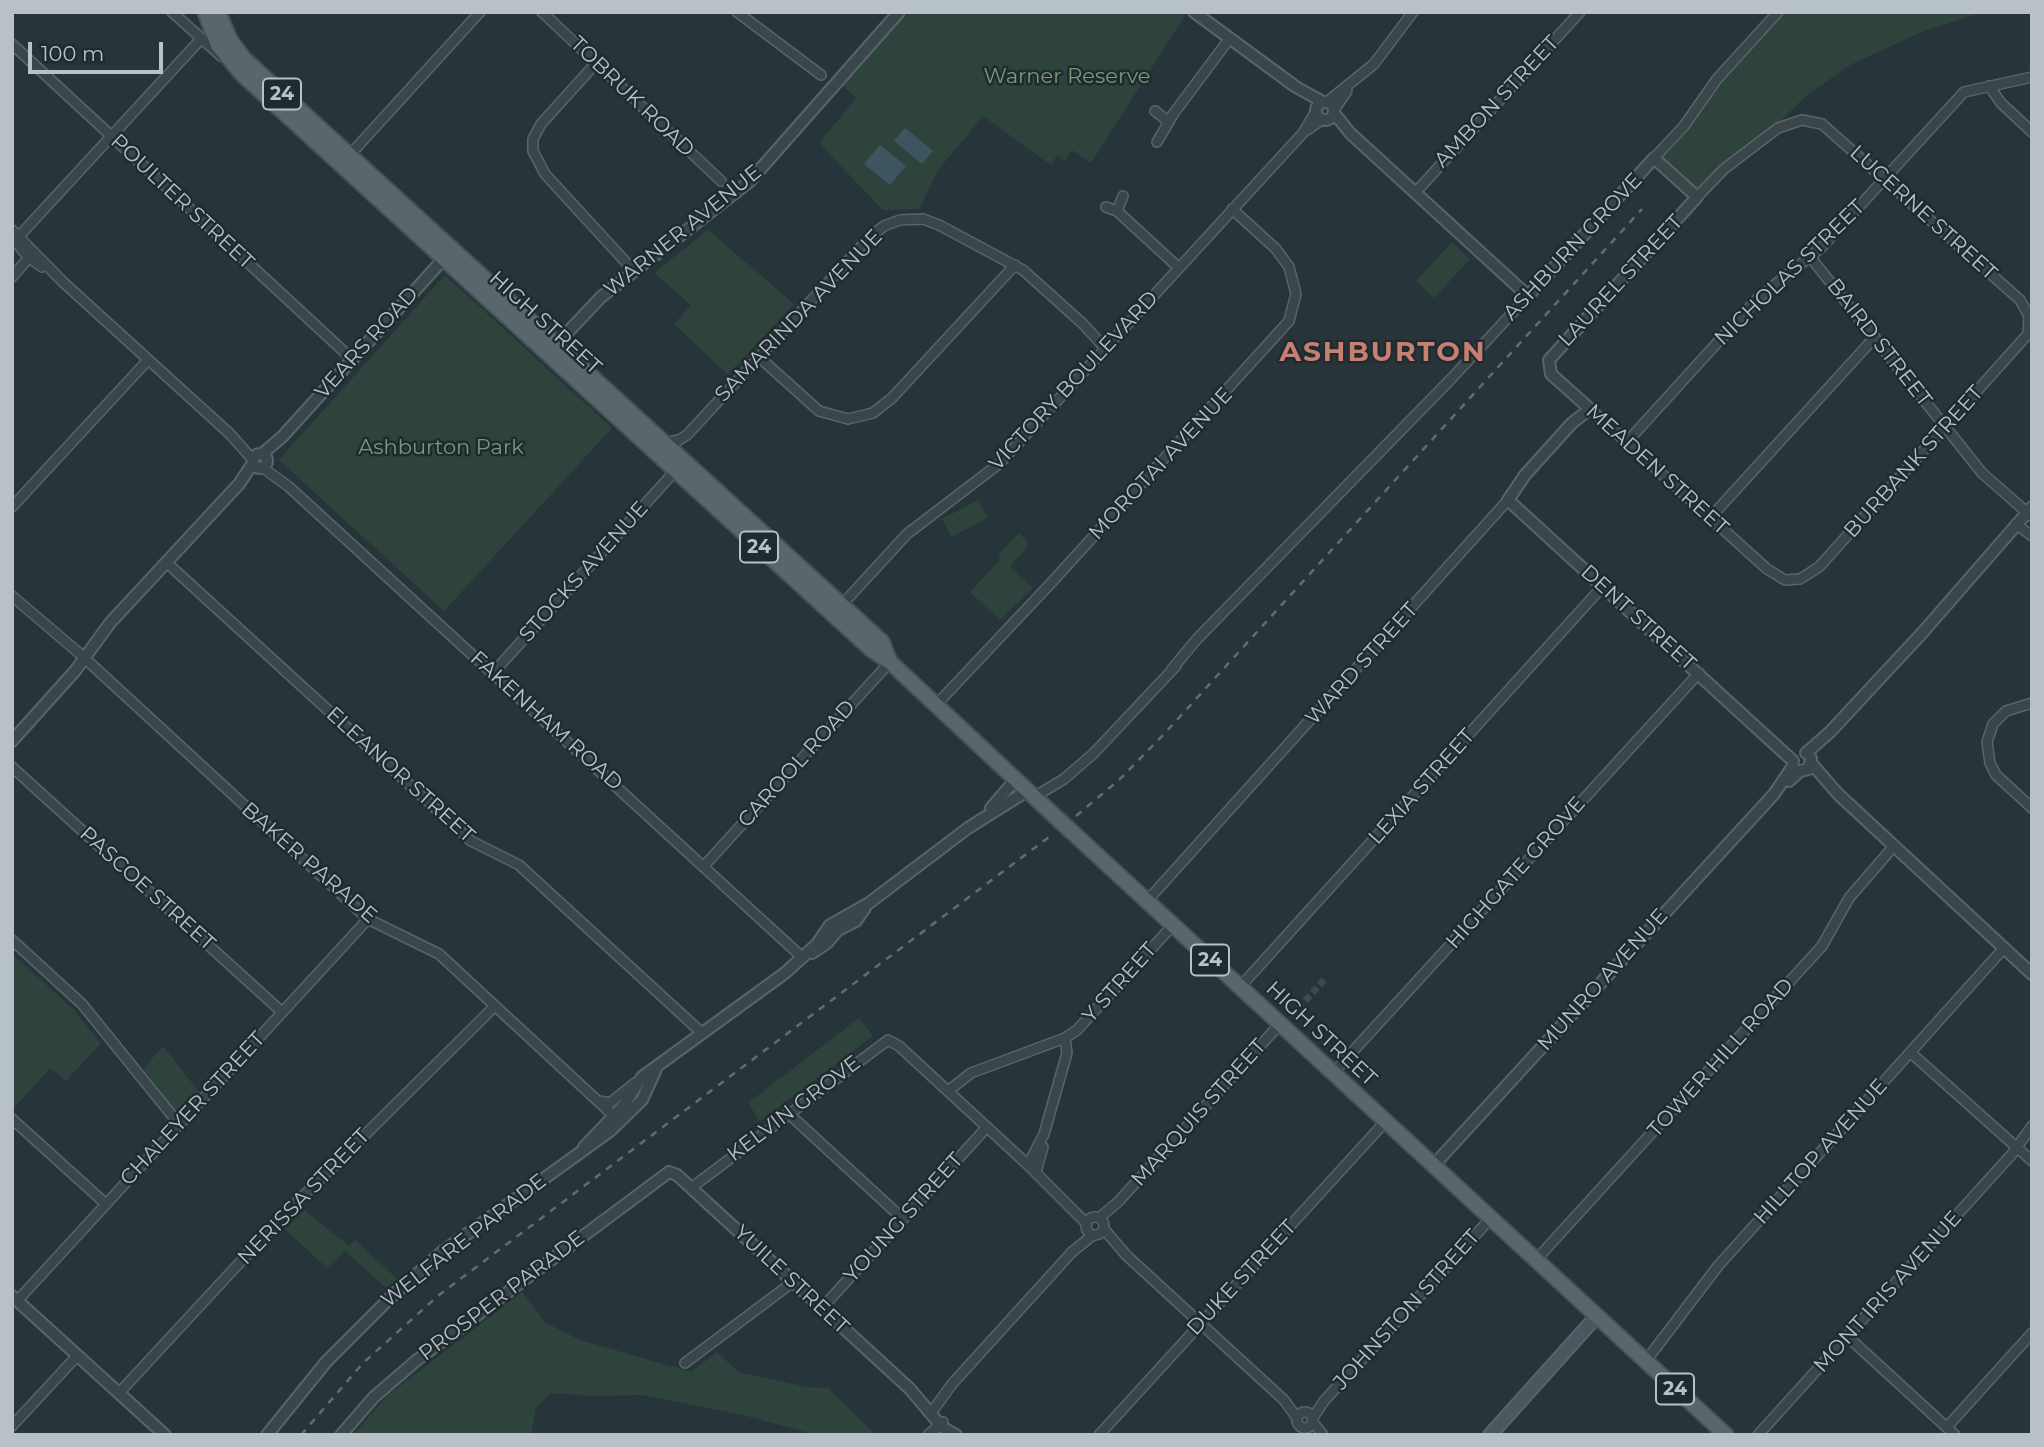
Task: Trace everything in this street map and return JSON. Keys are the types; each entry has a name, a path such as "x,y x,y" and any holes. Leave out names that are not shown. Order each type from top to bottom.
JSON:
{"main road":[{"name":"24","path":"205,12 218,45 236,68"},
{"name":"HIGH STREET","path":"221,19 244,59 345,160"},
{"name":"HIGH STREET","path":"236,68 345,160 448,253 552,349 675,471 837,609 882,642 890,662 1034,798 1726,1435"},
{"name":"HIGH STREET","path":"552,349 664,443 837,609"},
{"path":"1490,1435 1596,1317"}],"street":[{"name":"HIGH STREET","path":"172,12 236,68"},
{"path":"345,160 480,12"},
{"name":"TOBRUK ROAD","path":"542,12 721,181"},
{"path":"737,12 821,75"},
{"name":"WARNER AVENUE","path":"552,349 593,304 749,182 899,12"},
{"path":"1195,12 1325,111 1528,296"},
{"name":"VICTORY BOULEVARD","path":"837,609 916,526 976,484 1000,463 1303,133 1382,56 1413,12"},
{"name":"AMBON STREET","path":"1415,192 1580,12"},
{"name":"ASHBURN GROVE","path":"1034,798 1064,779 1099,747 1172,669 1193,654 1209,629 1325,507 1347,492 1359,473 1528,296 1684,126 1717,79 1778,12"},
{"path":"1157,142 1230,38"},
{"path":"17,236 49,206 201,39"},
{"name":"POULTER STREET","path":"12,44 352,360"},
{"path":"597,62 538,128 533,139 533,151 545,174 634,271"},
{"name":"NICHOLAS STREET","path":"1627,442 1757,299 1811,258 1964,92 2032,77"},
{"path":"1989,86 2001,103 2032,132"},
{"path":"1155,111 1169,122"},
{"name":"LAUREL STREET","path":"1549,360 1724,169 1778,128 1789,122 1809,120"},
{"name":"LUCERNE STREET","path":"1809,120 1828,127 2020,300 2029,316"},
{"name":"LAUREL STREET","path":"1653,160 1695,200"},
{"path":"1117,211 1123,196"},
{"path":"1106,207 1117,211 1179,268"},
{"name":"MOROTAI AVENUE","path":"936,705 1062,572 1289,321 1296,294 1289,267 1276,249 1232,209"},
{"name":"SAMARINDA AVENUE","path":"664,443 687,435 868,239 891,223 915,219 931,222 1015,265 1107,346"},
{"name":"FAKENHAM ROAD","path":"17,236 30,256 63,282 288,486 803,958"},
{"name":"VEARS ROAD","path":"12,741 110,623 448,253"},
{"path":"12,271 30,256"},
{"path":"12,277 30,256"},
{"name":"BAIRD STREET","path":"1811,258 1946,427 2026,519 2032,536"},
{"path":"759,357 818,411 848,419 873,413 892,398 1015,265"},
{"name":"BURBANK STREET","path":"1774,575 1794,580 1812,573 2025,339 2030,329 2029,316"},
{"path":"1710,518 1875,337"},
{"path":"12,507 148,360"},
{"name":"MEADEN STREET","path":"1549,360 1551,374 1774,575"},
{"name":"WARD STREET","path":"1147,901 1508,500 1520,480 1587,406"},
{"name":"STOCKS AVENUE","path":"493,673 675,471"},
{"name":"DENT STREET","path":"1508,500 1768,735 1838,794 2032,974"},
{"name":"MUNRO AVENUE","path":"1433,1166 2026,519"},
{"name":"ELEANOR STREET","path":"166,562 471,841 519,865 702,1033"},
{"name":"LEXIA STREET","path":"1240,987 1603,586"},
{"name":"BAKER PARADE","path":"12,596 368,919 436,952 617,1119"},
{"name":"CAROOL ROAD","path":"704,866 890,662"},
{"name":"HIGHGATE GROVE","path":"1333,1073 1699,673"},
{"path":"2032,703 2006,712 1993,724 1987,742 1990,763 1996,775 2032,808"},
{"name":"PASCOE STREET","path":"12,767 282,1012"},
{"name":"WELFARE PARADE","path":"617,1119 635,1083 803,958 823,947 836,926 856,921 869,903 976,822 1006,794 1015,780"},
{"name":"WELFARE PARADE","path":"976,822 1034,798"},
{"name":"TOWER HILL ROAD","path":"1535,1261 1822,946 1849,898 1895,846"},
{"name":"CHALEYER STREET","path":"15,1298 106,1204 368,919"},
{"name":"Y STREET","path":"940,1083 1065,1038 1077,1030 1172,925"},
{"path":"12,940 82,1004 179,1124"},
{"name":"HILLTOP AVENUE","path":"1645,1362 1718,1266 2004,948"},
{"name":"NERISSA STREET","path":"119,1393 282,1217 495,1006"},
{"name":"MARQUIS STREET","path":"930,1408 1280,1024"},
{"name":"Y STREET","path":"1036,1172 1067,1053 1065,1038"},
{"name":"KELVIN GROVE","path":"691,1188 885,1040 899,1046 940,1083"},
{"path":"1912,1052 2032,1161"},
{"name":"WELFARE PARADE","path":"267,1435 326,1362 404,1285 642,1100 650,1078 658,1066"},
{"name":"Y STREET","path":"948,1091 971,1073"},
{"path":"595,1099 610,1102 635,1083"},
{"path":"940,1083 1321,1435"},
{"path":"788,1113 903,1219"},
{"path":"12,1119 106,1204"},
{"name":"DUKE STREET","path":"1099,1435 1385,1122"},
{"name":"MONT IRIS AVENUE","path":"1758,1435 2017,1148 2032,1126"},
{"name":"YOUNG STREET","path":"822,1308 987,1127"},
{"name":"Y STREET","path":"1028,1164 1044,1135"},
{"name":"YUILE STREET","path":"673,1173 930,1408 939,1427 958,1435"},
{"name":"PROSPER PARADE","path":"341,1435 374,1397 417,1360 663,1174 673,1173"},
{"name":"JOHNSTON STREET","path":"1293,1435 1490,1219"},
{"path":"685,1363 793,1282"},
{"path":"15,1298 165,1435"},
{"path":"1947,1427 2032,1333"},
{"path":"1848,1337 1955,1435"},
{"path":"12,1426 77,1356"},
{"path":"928,1435 939,1427"}],"green space":[{"name":"Warner Reserve","path":"905,12 1187,12 1091,163 1072,150 1065,161 1057,155 1051,165 983,116 938,170 919,209 883,210 819,143 856,98 843,86"},
{"path":"1785,12 1984,12 1924,31 1850,65 1806,96 1779,122 1696,189 1663,157 1726,75"},
{"path":"708,230 794,304 728,375 674,324 691,305 654,273"},
{"path":"1452,242 1470,259 1434,298 1416,281"},
{"name":"Ashburton Park","path":"445,275 612,428 444,611 279,460"},
{"path":"978,500 988,518 952,537 942,519"},
{"path":"1019,533 1029,544 1010,567 1033,588 1000,620 970,592 1001,559 998,555"},
{"path":"12,954 72,1008 101,1043 66,1081 50,1068 14,1108"},
{"path":"859,1018 873,1036 760,1121 748,1103"},
{"path":"163,1046 200,1093 178,1116 143,1069"},
{"path":"304,1210 349,1246 355,1240 397,1279 386,1288 345,1251 327,1268 285,1229"},
{"path":"522,1292 546,1323 580,1340 691,1372 717,1352 738,1372 807,1387 828,1388 876,1435 817,1435 743,1415 642,1395 591,1396 551,1393 536,1408 531,1435 353,1435 387,1396"}],"water":[{"path":"905,128 933,151 922,164 894,141"},
{"path":"880,145 906,166 890,185 864,164"}],"tunnel":[{"path":"1291,1016 1326,978"}],"railway":[{"path":"1076,816 1119,780 1165,733 1642,209"},
{"path":"301,1435 363,1363 439,1295 1049,837"}],"district":[{"name":"ASHBURTON","path":"1383,353"}]}
